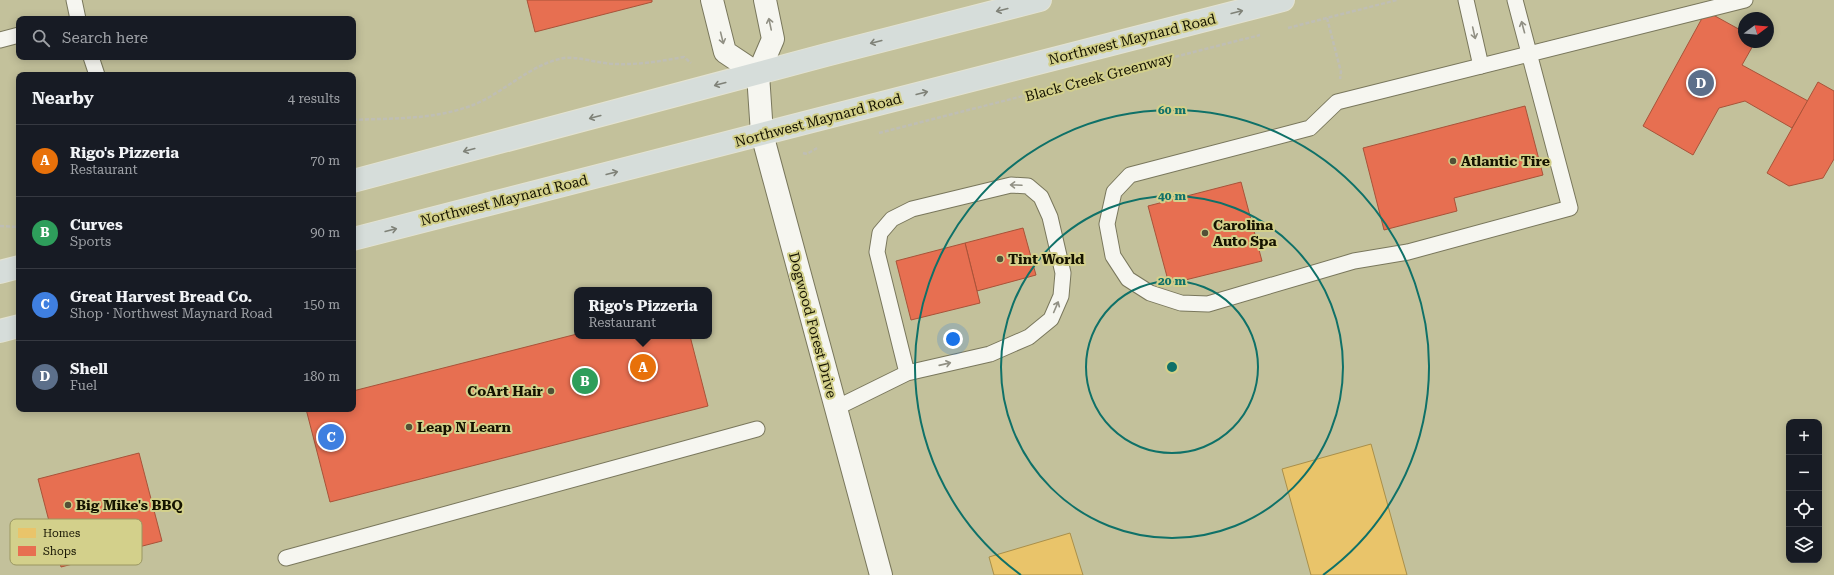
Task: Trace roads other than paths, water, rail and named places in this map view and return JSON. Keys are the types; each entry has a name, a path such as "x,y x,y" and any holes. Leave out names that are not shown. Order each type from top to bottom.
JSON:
{"main road":[{"path":"356,180 826,55 1040,0"},
{"name":"Northwest Maynard Road","path":"356,238 1283,0"},
{"path":"0,272 16,268"},
{"path":"0,331 16,327"}],"street":[{"path":"712,0 725,52 758,74 773,39 765,0"},
{"name":"Dogwood Forest Drive","path":"758,74 762,134 881,575"}],"lane":[{"path":"74,0 77,16"},
{"path":"1466,0 1482,66"},
{"path":"1515,0 1530,54 1570,208 1408,252 1354,261 1208,304 1181,303 1150,293 1128,279 1113,256 1107,224 1114,192 1130,175 1310,128 1337,102 1482,66 1530,54 1746,0"},
{"path":"0,40 16,36"},
{"path":"92,60 96,72"},
{"path":"836,408 907,373 990,354 1029,337 1051,319 1061,296 1063,273 1050,217 1041,197 1028,186 1011,185 912,209 892,219 880,234 877,252 907,373"},
{"path":"286,558 757,429"}],"place":[{"name":"Shell","path":"1701,83"},
{"name":"Atlantic Tire","path":"1453,161"},
{"name":"Carolina Auto Spa","path":"1205,233"},
{"name":"Tint World","path":"1000,259"},
{"name":"Rigo's Pizzeria","path":"643,367"},
{"name":"Curves","path":"585,381"},
{"name":"CoArt Hair","path":"551,391"},
{"name":"Leap N Learn","path":"409,427"},
{"name":"Great Harvest Bread Co.","path":"331,437"},
{"name":"Big Mike's BBQ","path":"68,505"}]}
